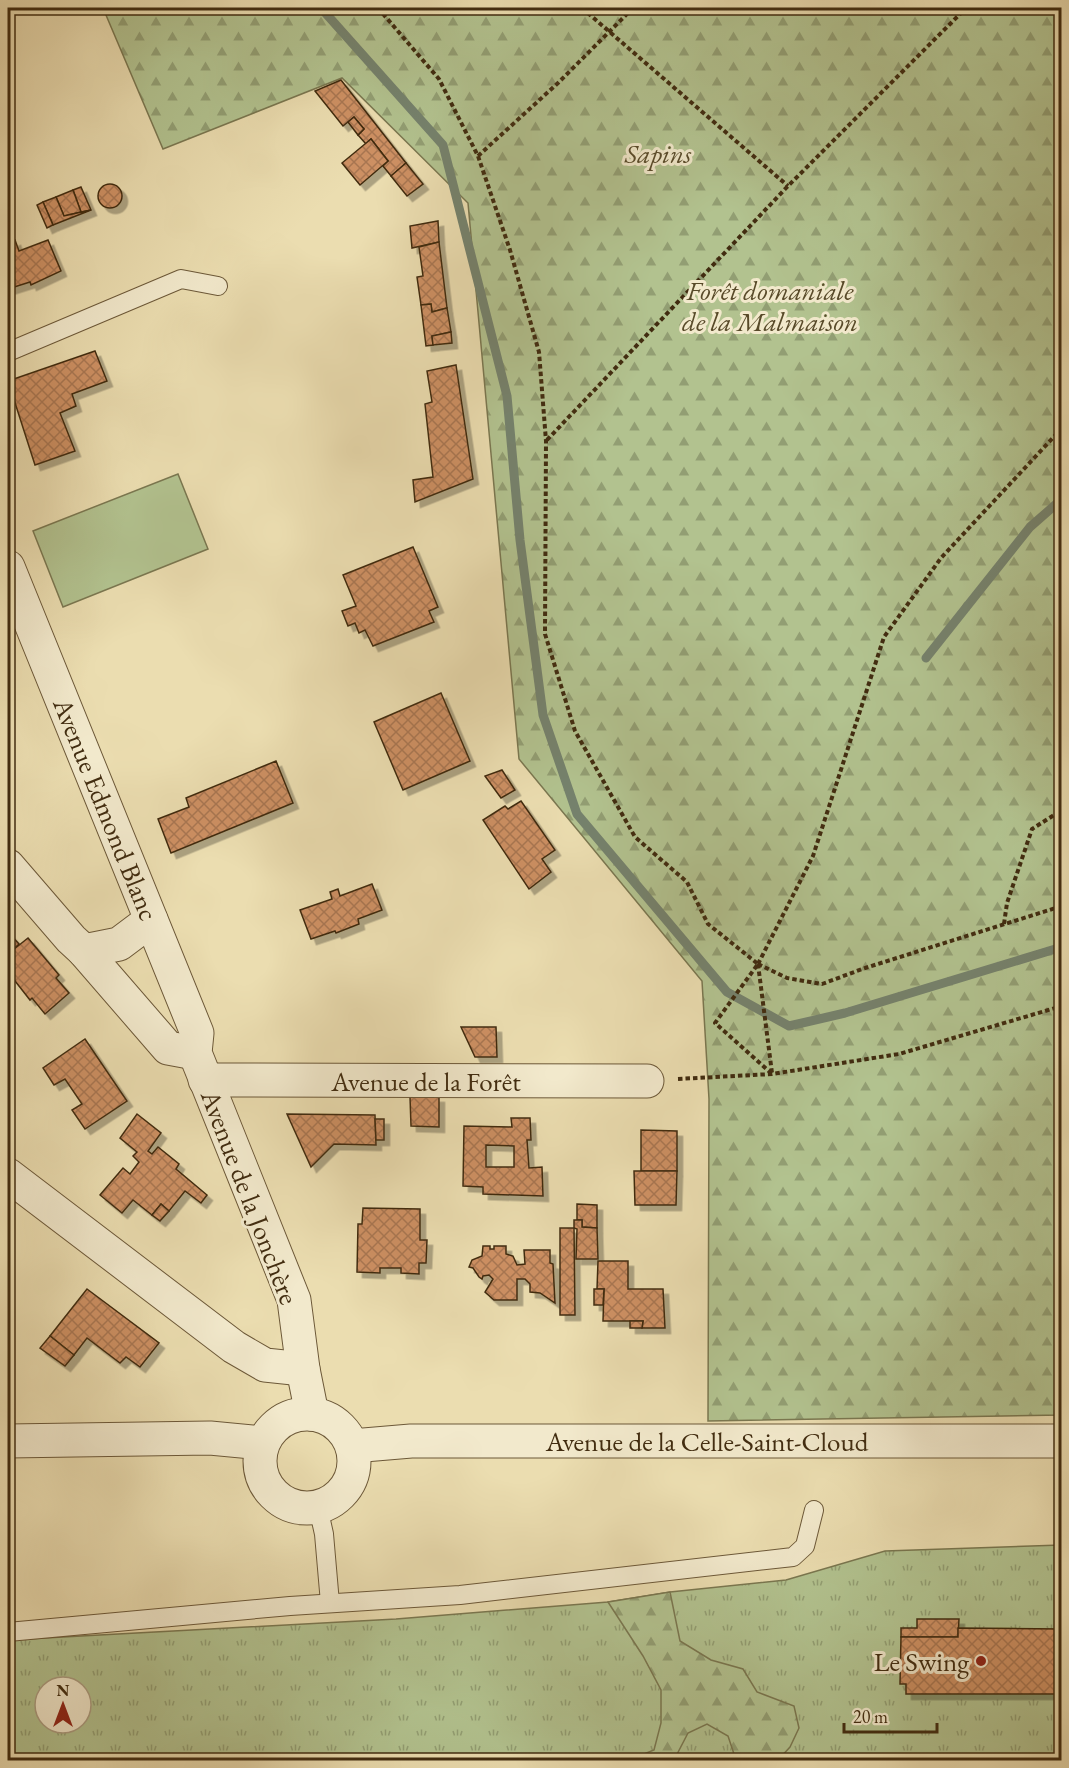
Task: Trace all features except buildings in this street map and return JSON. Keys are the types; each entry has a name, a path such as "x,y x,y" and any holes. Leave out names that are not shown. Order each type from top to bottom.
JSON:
{"street":[{"name":"Avenue Edmond Blanc","path":"8,567 197,1033 200,1066"},
{"name":"Avenue de la Forêt","path":"8,866 168,1048 200,1066 648,1081"},
{"path":"78,945 119,944 151,920"},
{"name":"Avenue de la Jonchère","path":"200,1066 294,1300 303,1369 312,1414"},
{"path":"8,1175 234,1347 265,1365 303,1369"},
{"path":"312,1414 329,1419 343,1430 352,1446 354,1465 349,1484 336,1499 318,1507 297,1508 278,1500 265,1484 259,1464 262,1443 274,1427 291,1416 312,1414"},
{"path":"8,1441 210,1438 262,1443"},
{"name":"Avenue de la Celle-Saint-Cloud","path":"352,1446 411,1441 1062,1441"}],"lane":[{"path":"8,352 181,279 218,286"},
{"path":"318,1507 324,1534 330,1603"},
{"path":"8,1632 330,1603 460,1595 793,1557 805,1546 814,1510"}],"path":[{"path":"378,8 439,79 478,156 510,250 539,352 546,441 545,634 575,731 635,837 687,882 708,924 758,964 787,978 822,984 865,968 1062,906"},
{"path":"582,8 788,186"},
{"path":"478,156 558,83 633,8"},
{"path":"546,441 788,186 966,8"},
{"path":"772,1074 715,1023 758,964 813,856 884,637 941,558 1062,428"},
{"path":"1004,924 1007,903 1032,830 1062,810"},
{"path":"758,964 772,1074"},
{"path":"648,1081 772,1074 899,1054 1062,1006"}],"green space":[{"name":"Forêt domaniale de la Malmaison","path":"103,8 1061,8 1061,1415 708,1421 709,1099 702,981 519,759 468,203 342,78 163,149"},
{"path":"178,474 208,549 63,607 33,531"},
{"path":"1061,1545 1061,1760 8,1760 8,1640 396,1619 608,1602 670,1592 786,1580 885,1551"},
{"path":"670,1592 680,1641 711,1660 743,1669 757,1692 794,1706 799,1728 790,1747 778,1760 736,1760 728,1736 707,1724 688,1733 674,1760 629,1760 654,1750 661,1723 661,1690 643,1656 608,1602"}],"waterway":[{"path":"321,8 443,145 507,396 520,540 543,715 577,814 727,992 789,1026 845,1013 1062,947"},
{"path":"926,658 1030,527 1062,499"}],"place":[{"name":"Le Swing","path":"981,1661"}],"park label":[{"name":"Sapins","path":"658,153"}]}
